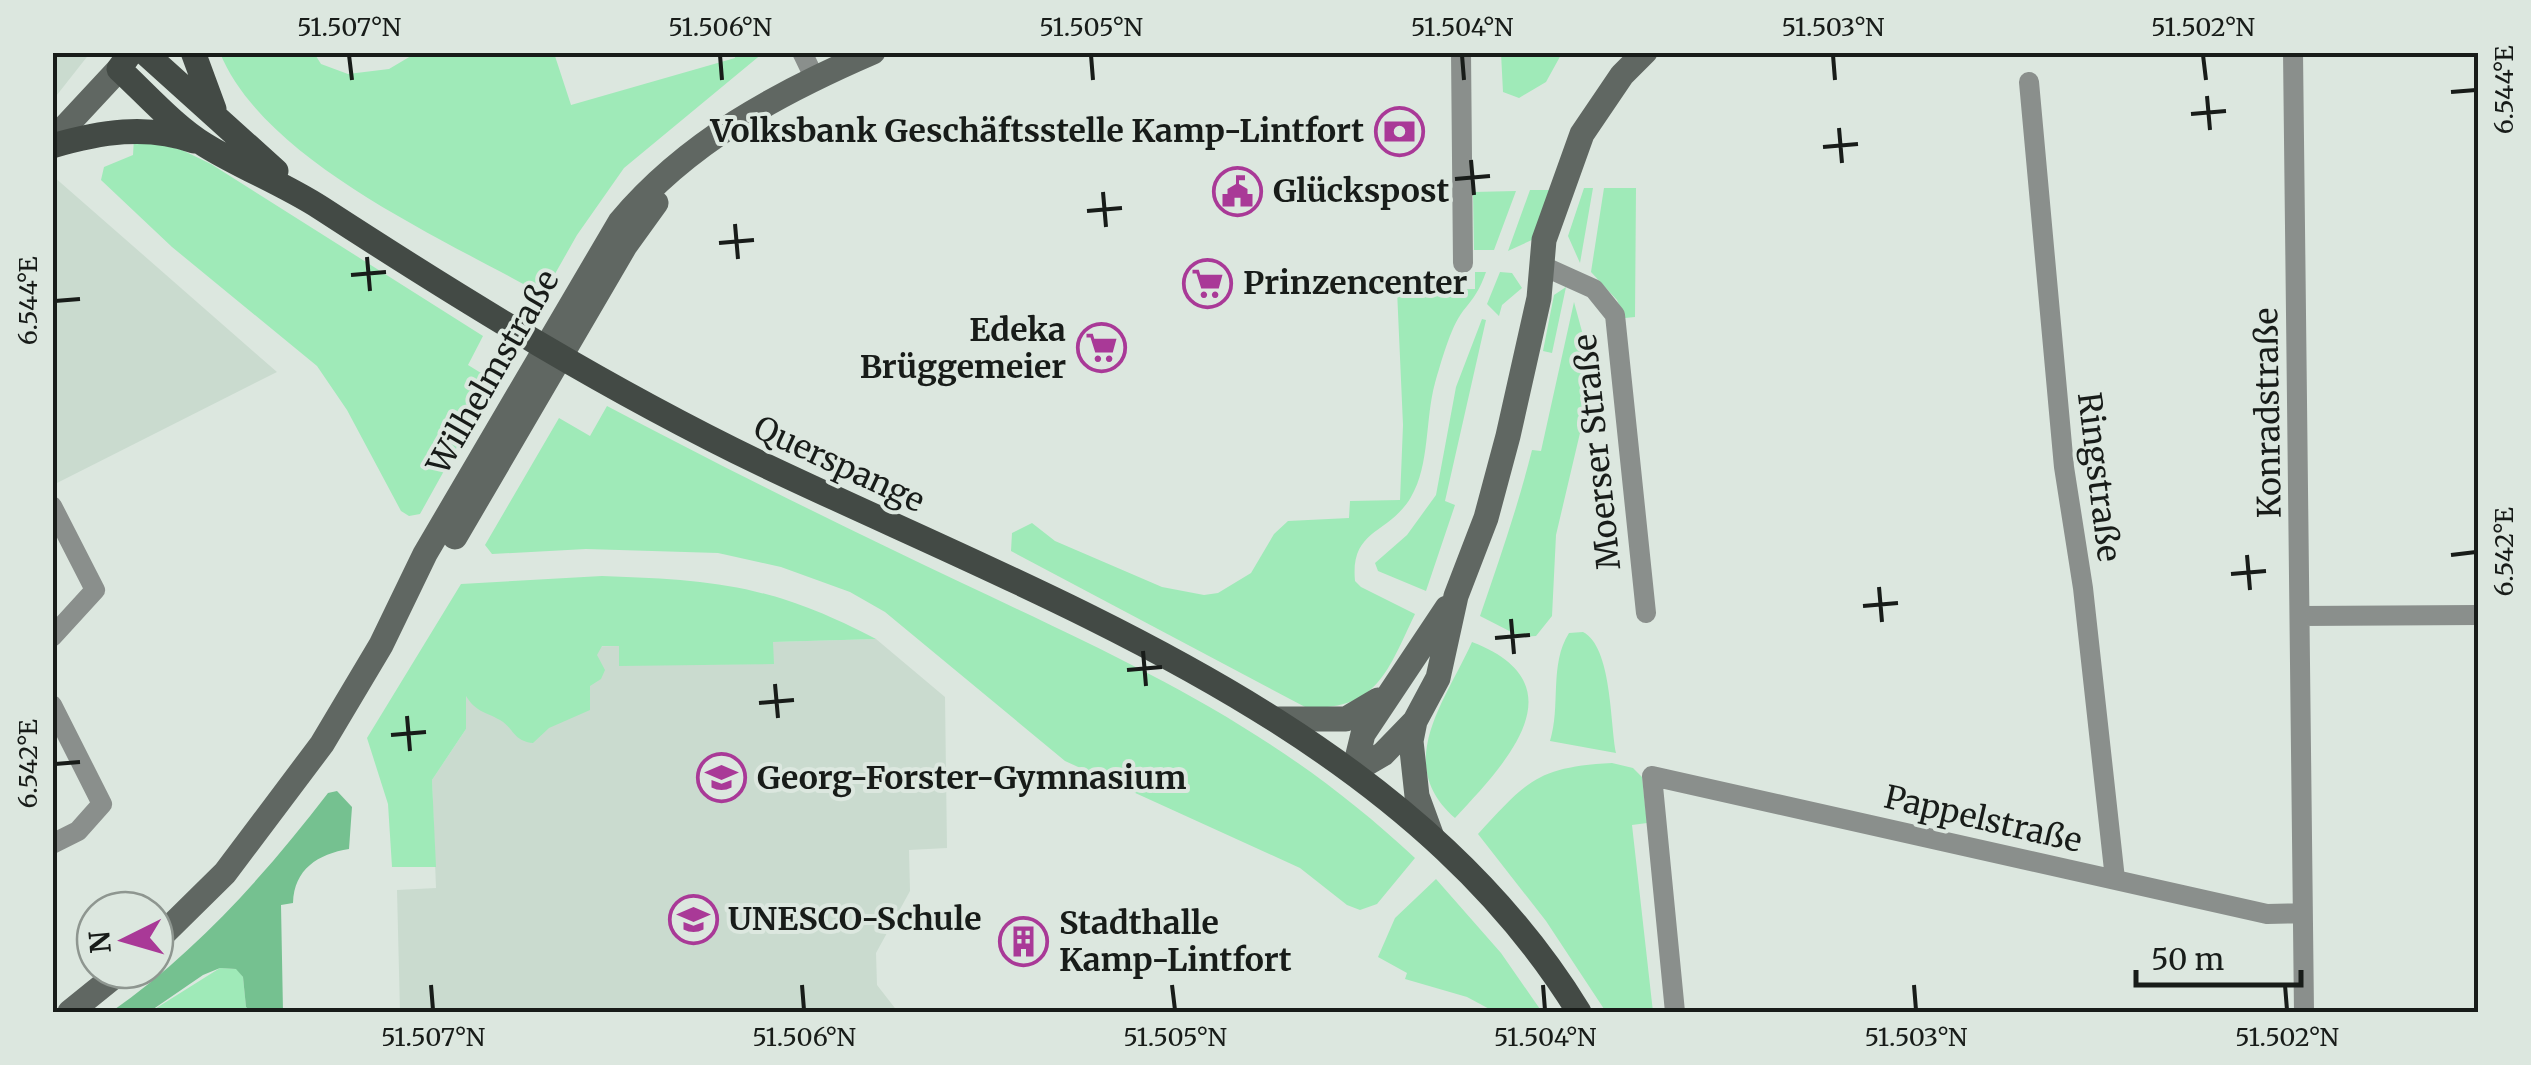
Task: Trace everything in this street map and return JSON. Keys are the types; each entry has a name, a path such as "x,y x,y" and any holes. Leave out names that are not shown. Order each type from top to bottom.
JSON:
{"main road":[{"name":"Querspange","path":"144,52 306,198"},
{"path":"193,52 220,122"},
{"name":"Wilhelmstraße","path":"175,922 225,873 294,785 381,646 425,554 620,222 650,186 728,126 814,78 873,52"},
{"name":"Moerser Straße","path":"1543,266 1544,240 1555,202 1582,134 1622,75 1645,52"},
{"name":"Moerser Straße","path":"1354,771 1383,754 1415,721 1438,678 1456,596 1499,468 1543,266 1594,138 1621,95 1666,52"},
{"name":"Querspange","path":"125,61 202,144 306,198 599,380 687,428 1113,632 1279,719 1354,771"},
{"path":"52,144 125,61"},
{"path":"52,144 124,131 167,132 202,144"},
{"name":"Moerser Straße","path":"1354,771 1363,734 1456,596"},
{"name":"Moerser Straße","path":"1279,719 1346,719 1362,713 1390,691"},
{"name":"Moerser Straße","path":"1415,721 1411,765 1432,837"},
{"name":"Moerser Straße","path":"1354,771 1432,837 1511,918 1579,1012"},
{"path":"70,1012 97,990"}],"street":[{"path":"802,52 814,78"},
{"path":"1461,52 1463,263"},
{"name":"Konradstraße","path":"2293,52 2304,1012"},
{"name":"Ringstraße","path":"2028,82 2064,467 2083,588 2115,880"},
{"name":"Moerser Straße","path":"1543,266 1594,289 1616,315 1646,613"},
{"path":"52,506 95,590 52,637"},
{"path":"2301,616 2478,615"},
{"path":"52,705 102,804 78,831 52,844"},
{"name":"Pappelstraße","path":"1675,1012 1652,776 2267,914 2302,913"}],"shaded area":[{"path":"52,53 90,53 53,100"},
{"path":"53,176 277,372 53,485"},
{"path":"876,639 945,697 947,848 909,850 910,891 876,953 877,985 898,1012 400,1012 397,890 436,888 432,780 466,729 464,648 619,646 619,665 773,664 773,642"}],"green space":[{"path":"1501,52 1562,53 1546,82 1519,98 1503,92"},
{"path":"220,53 314,53 321,64 348,74 389,69 416,53 554,53 571,105 735,58 734,53 763,53 624,168 577,235 543,295 361,194 316,162 275,129 243,92"},
{"path":"134,138 182,150 211,164 483,336 468,365 494,381 420,514 409,516 401,511 347,410 317,366 172,247 101,180 104,167 133,155"},
{"path":"1584,188 1593,188 1580,263 1568,236"},
{"path":"1604,188 1636,188 1635,317 1625,318 1617,300 1591,272"},
{"path":"1530,190 1550,190 1534,239 1508,251"},
{"path":"1516,191 1494,250 1474,250 1473,192"},
{"path":"1475,272 1486,272 1454,327 1443,356 1417,484 1402,509 1365,541 1355,564 1355,581 1361,587 1415,614 1387,669 1365,694 1331,707 1307,708 1011,551 1012,533 1032,523 1055,541 1162,587 1204,595 1218,593 1251,573 1274,534 1288,521 1349,518 1350,501 1400,500 1403,425 1397,290 1475,289"},
{"path":"1500,272 1512,273 1522,288 1502,305 1499,316 1487,304"},
{"path":"1566,287 1552,353 1543,351 1554,295"},
{"path":"1574,302 1590,361 1588,399 1556,535 1552,616 1536,636 1521,637 1480,616 1532,450 1541,451"},
{"path":"1482,319 1486,320 1445,501 1455,505 1426,591 1378,571 1375,563 1407,535 1436,495 1456,387"},
{"path":"607,406 1200,701 1309,771 1415,858 1377,904 1360,910 1347,905 1300,868 1065,761 885,612 850,592 781,567 718,553 586,549 492,554 485,545 559,418 590,436"},
{"path":"602,576 712,583 774,596 876,639 773,642 774,664 619,666 619,646 602,646 597,655 605,670 601,679 590,686 590,710 549,728 533,743 517,737 505,723 477,708 466,696 466,729 432,780 436,867 392,867 388,804 367,738 461,584"},
{"path":"1583,632 1600,653 1605,669 1616,753 1550,741 1559,658 1569,633"},
{"path":"1472,642 1505,660 1523,680 1528,703 1524,727 1511,751 1455,818 1437,797 1428,776 1426,754 1438,710"},
{"path":"1612,763 1633,768 1642,777 1647,823 1632,825 1653,1012 1606,1012 1546,921 1478,834 1535,780 1566,768"},
{"path":"337,791 352,807 349,849 310,865 298,881 293,903 281,905 283,1012 252,1012 246,1007 243,977 236,969 220,968 203,975 149,1012 111,1012 141,990 175,990 175,961 254,882 328,793"},
{"path":"1436,879 1501,953 1542,1012 1495,1012 1467,997 1405,979 1407,973 1378,957 1395,918"},
{"path":"220,968 237,969 243,977 246,1007 252,1012 150,1012"}],"place":[{"name":"Volksbank Geschäftsstelle Kamp-Lintfort","path":"1399,131"},
{"name":"Glückspost","path":"1238,191"},
{"name":"Prinzencenter","path":"1208,283"},
{"name":"Edeka Brüggemeier","path":"1101,348"},
{"name":"Georg-Forster-Gymnasium","path":"722,778"},
{"name":"UNESCO-Schule","path":"693,919"},
{"name":"Stadthalle Kamp-Lintfort","path":"1024,941"}]}
